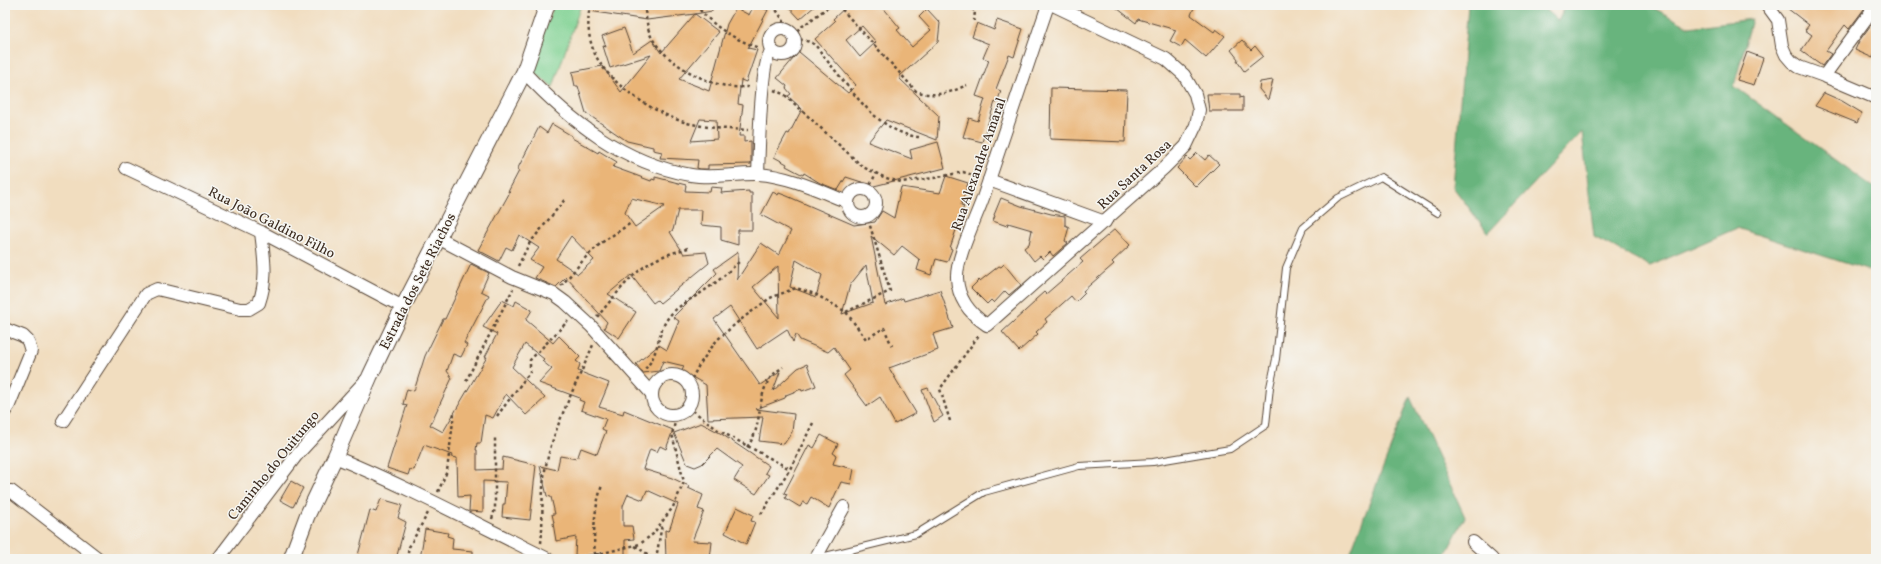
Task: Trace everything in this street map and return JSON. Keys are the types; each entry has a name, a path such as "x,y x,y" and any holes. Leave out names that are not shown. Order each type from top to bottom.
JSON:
{"street":[{"name":"Estrada dos Sete Riachos","path":"291,559 307,516 403,306 524,72 547,5"},
{"name":"Rua Alexandre Amaral","path":"986,325 976,318 961,296 957,277 958,264 989,180 1048,5"},
{"name":"Rua Santa Rosa","path":"986,325 1105,222 1186,146 1196,125 1199,110 1195,94 1184,75 1166,60 1053,5"},
{"path":"1767,5 1778,20 1782,46 1786,55 1799,67 1876,98"},
{"path":"1824,76 1876,5"},
{"path":"758,174 763,88 765,65 770,51 769,42 771,34 777,30 785,29 792,34 794,46 788,53 779,54 770,51"},
{"path":"524,72 544,94 574,120 617,150 658,167 693,175 726,176 758,174 793,182 848,202"},
{"name":"Rua João Galdino Filho","path":"126,168 261,232 403,306"},
{"path":"989,180 1105,222"},
{"path":"859,189 868,190 875,196 876,206 871,214 867,216 858,216 851,210 848,202 849,197 859,189"},
{"path":"63,421 150,291 157,289 240,309 249,309 259,303 264,288 265,279 261,232"},
{"path":"438,238 515,279 554,294 577,312 651,393 655,407 660,412 666,415 676,415 686,410 692,399 689,384 681,377 668,375 657,381 651,393"},
{"path":"5,330 23,336 28,341 31,351 9,405 5,411"},
{"name":"Caminho do Ouitungo","path":"218,559 296,456 370,376"},
{"path":"335,457 382,476 488,531 544,557"},
{"path":"11,491 99,559"},
{"path":"815,559 844,507"},
{"path":"1473,542 1492,559"}],"lane":[{"path":"815,559 916,534 984,492 1079,466 1153,462 1230,449 1266,425 1270,387 1276,360 1286,268 1304,228 1338,198 1381,176 1438,212"}],"path":[{"path":"590,5 587,21 589,37 602,66 618,83 642,101 665,114 695,125 726,129 761,130"},
{"path":"644,5 652,38 668,57 680,66 699,78 727,86 776,90 785,95 863,167 902,182 934,178 963,172 989,180"},
{"path":"696,5 717,27 743,42 770,51"},
{"path":"773,5 792,34 812,43 877,118 890,127 908,136 919,137"},
{"path":"792,34 831,5"},
{"path":"838,5 916,92 922,94 941,95 967,85"},
{"path":"968,5 975,11 974,21"},
{"path":"868,190 876,173"},
{"path":"466,381 515,279 529,244 566,198"},
{"path":"846,312 890,291 867,216"},
{"path":"554,294 596,248 631,223"},
{"path":"544,557 543,487 547,460 594,330 621,288 644,267 659,258 688,248"},
{"path":"636,378 649,364 653,357 665,323 673,312 709,288 739,262"},
{"path":"689,384 699,365 716,340 770,298 796,288 815,294 846,312 866,339 884,328 892,346"},
{"path":"497,416 530,372 530,360 577,312"},
{"path":"950,421 940,389 986,325"},
{"path":"747,447 753,440 761,398 769,380 783,367"},
{"path":"688,407 718,430 790,469"},
{"path":"407,559 409,547 434,502 447,471 454,413"},
{"path":"591,559 595,555 640,544 653,534 673,507 684,482 672,434 676,415"},
{"path":"762,514 790,469 814,423"},
{"path":"488,531 495,509 495,438"},
{"path":"595,555 593,529 597,500 602,485"},
{"path":"656,559 662,523"},
{"path":"634,545 652,559"}],"green space":[{"path":"554,5 581,5 553,87 530,69"},
{"path":"1468,5 1540,5 1558,21 1566,5 1648,5 1689,27 1752,19 1734,86 1876,189 1876,273 1737,228 1650,266 1594,237 1582,132 1488,233 1453,187"},
{"path":"1410,397 1465,517 1443,559 1348,559"}],"building":[{"path":"589,5 711,5 712,11 647,20 589,11"},
{"path":"754,5 768,10 748,48 757,50 746,82 741,80 738,104 743,105 739,136 744,136 744,142 751,141 751,164 708,165 708,169 700,169 697,168 698,160 660,158 662,152 653,150 653,147 627,141 586,113 578,86 575,86 572,72 602,66 621,92 651,55 610,68 603,46 606,47 602,36 624,28 633,53 652,40 661,53 695,14 719,32 679,79 709,91 727,24 736,8 749,15","holes":["700,119 716,120 717,139 691,141"]},
{"path":"787,5 816,5 800,19"},
{"path":"848,5 881,5 900,28 897,30 912,47 931,30 919,17 927,9 940,23 938,42 900,76 900,79 939,116 937,140 886,120 868,142 912,159 910,150 938,142 945,168 874,186 846,177 838,190 820,183 804,173 803,175 786,166 787,164 774,157 787,133 789,134 802,109 788,96 791,94 786,88 787,86 777,78 799,52 848,93 856,85 815,39 835,21 833,19","holes":["862,26 876,42 860,57 846,40"]},
{"path":"1113,5 1195,5 1191,15 1214,32 1216,29 1225,36 1206,58 1185,40 1181,47 1170,41 1176,30 1138,19 1136,23"},
{"path":"1783,5 1867,5 1849,29 1845,25 1826,51 1831,54 1822,66 1801,51 1812,35 1805,30 1809,25"},
{"path":"1876,18 1876,47 1873,58 1855,50 1859,41"},
{"path":"997,20 1023,29 1014,57 1009,55 996,89 1001,91 997,103 995,102 982,142 963,137 969,118 978,121 985,99 976,96 989,60 983,58 989,44 972,37 977,23 994,30"},
{"path":"1242,40 1251,50 1255,46 1263,56 1244,71 1237,61 1238,59 1231,50"},
{"path":"1747,52 1763,58 1754,85 1737,80"},
{"path":"1273,80 1268,100 1259,89 1260,82"},
{"path":"1051,88 1127,90 1125,142 1050,139"},
{"path":"1824,93 1842,101 1862,113 1857,123 1815,106"},
{"path":"1207,94 1240,94 1240,98 1243,97 1243,111 1209,111"},
{"path":"552,124 572,136 572,138 598,153 599,151 617,162 613,167 651,181 652,179 655,180 655,177 686,185 685,191 710,192 711,187 722,188 721,193 749,191 749,193 752,193 752,230 738,230 738,245 721,240 721,227 701,225 702,210 678,210 673,230 670,232 684,254 706,252 709,263 660,303 657,300 653,303 631,275 608,294 636,312 619,338 604,328 607,322 566,277 556,287 535,278 542,267 530,260 539,248 519,235 512,250 506,247 499,261 478,250 510,192 508,192 519,171 517,170 539,127 547,133","holes":["631,198 665,206 635,227 625,213","571,236 594,260 578,274 556,259"]},
{"path":"1197,153 1205,160 1209,155 1219,164 1196,187 1177,168 1187,157 1190,160"},
{"path":"946,176 968,183 961,205 964,206 947,262 936,259 931,275 917,270 920,260 902,246 894,255 871,236 885,305 903,298 904,301 940,290 953,328 933,334 938,350 889,368 916,413 895,424 880,397 867,406 844,375 850,370 834,347 828,352 800,340 796,334 793,342 787,329 757,349 730,307 714,319 760,385 780,372 773,391 798,368 807,364 816,386 802,391 801,389 786,395 785,398 756,409 794,414 792,432 784,444 759,441 763,417 708,419 706,385 682,371 684,366 663,361 659,371 643,373 636,364 659,345 667,350 679,321 673,317 717,273 714,269 738,252 737,280 761,243 779,255 791,231 761,215 773,192 778,195 779,193 787,196 854,225 875,222 882,211 894,218 901,187 940,193","holes":["796,260 822,275 816,297 790,287","866,265 873,303 842,314 850,285","778,266 779,318 753,287"]},
{"path":"1001,198 1021,206 1065,216 1065,225 1069,227 1065,241 1068,243 1053,256 1050,252 1043,259 1040,256 1034,261 1024,248 1029,244 1032,230 1008,223 1007,226 993,221"},
{"path":"1115,229 1130,245 1112,262 1114,264 1083,291 1085,293 1076,302 1071,296 1045,319 1047,322 1036,332 1038,334 1019,351 1002,332 1044,292 1046,294 1083,262 1080,259"},
{"path":"471,264 489,273 481,291 489,295 464,343 467,345 461,357 453,354 447,371 452,378 430,425 443,432 487,357 485,357 497,334 483,327 502,300 514,306 516,301 532,310 526,320 553,343 559,336 580,357 576,361 580,364 578,371 609,383 599,407 623,414 624,410 673,430 666,449 660,446 657,452 650,449 643,469 672,478 703,495 698,509 704,511 692,541 712,542 710,559 666,559 665,530 669,531 678,504 647,490 643,500 628,494 623,506 623,526 632,526 634,539 625,540 625,559 602,559 602,553 581,556 575,555 576,537 556,541 552,514 555,514 551,497 547,496 540,466 557,470 560,456 577,459 581,448 597,454 606,431 602,429 606,419 581,410 584,402 579,400 580,398 539,383 552,369 542,361 544,359 525,344 512,367 545,398 526,415 506,394 493,418 485,415 481,443 477,443 476,450 477,470 502,469 503,457 536,465 530,520 502,517 507,482 483,481 483,512 469,511 470,496 458,497 457,458 451,457 452,455 424,445 414,470 410,469 408,475 387,468 407,405 403,404 407,389 414,391 425,356 443,319 445,319"},
{"path":"1004,264 1021,285 1009,295 1005,291 994,303 991,300 987,304 971,288 979,280 980,281 999,266 1001,267"},
{"path":"928,388 943,416 934,422 922,390"},
{"path":"701,423 720,433 769,466 765,473 769,475 756,494 734,480 742,467 717,449 702,464 695,467 687,464 674,433"},
{"path":"821,435 838,444 833,453 836,455 833,464 854,469 851,484 841,482 829,508 811,497 807,504 803,502 800,507 785,498 787,494 784,493 809,445 814,448"},
{"path":"291,481 303,488 293,507 280,500"},
{"path":"381,499 402,505 398,518 406,522 396,559 357,559 370,510 376,512"},
{"path":"737,507 753,515 751,521 755,522 746,544 725,533"},
{"path":"425,529 448,533 447,536 453,538 452,549 473,551 473,559 420,559"}]}
